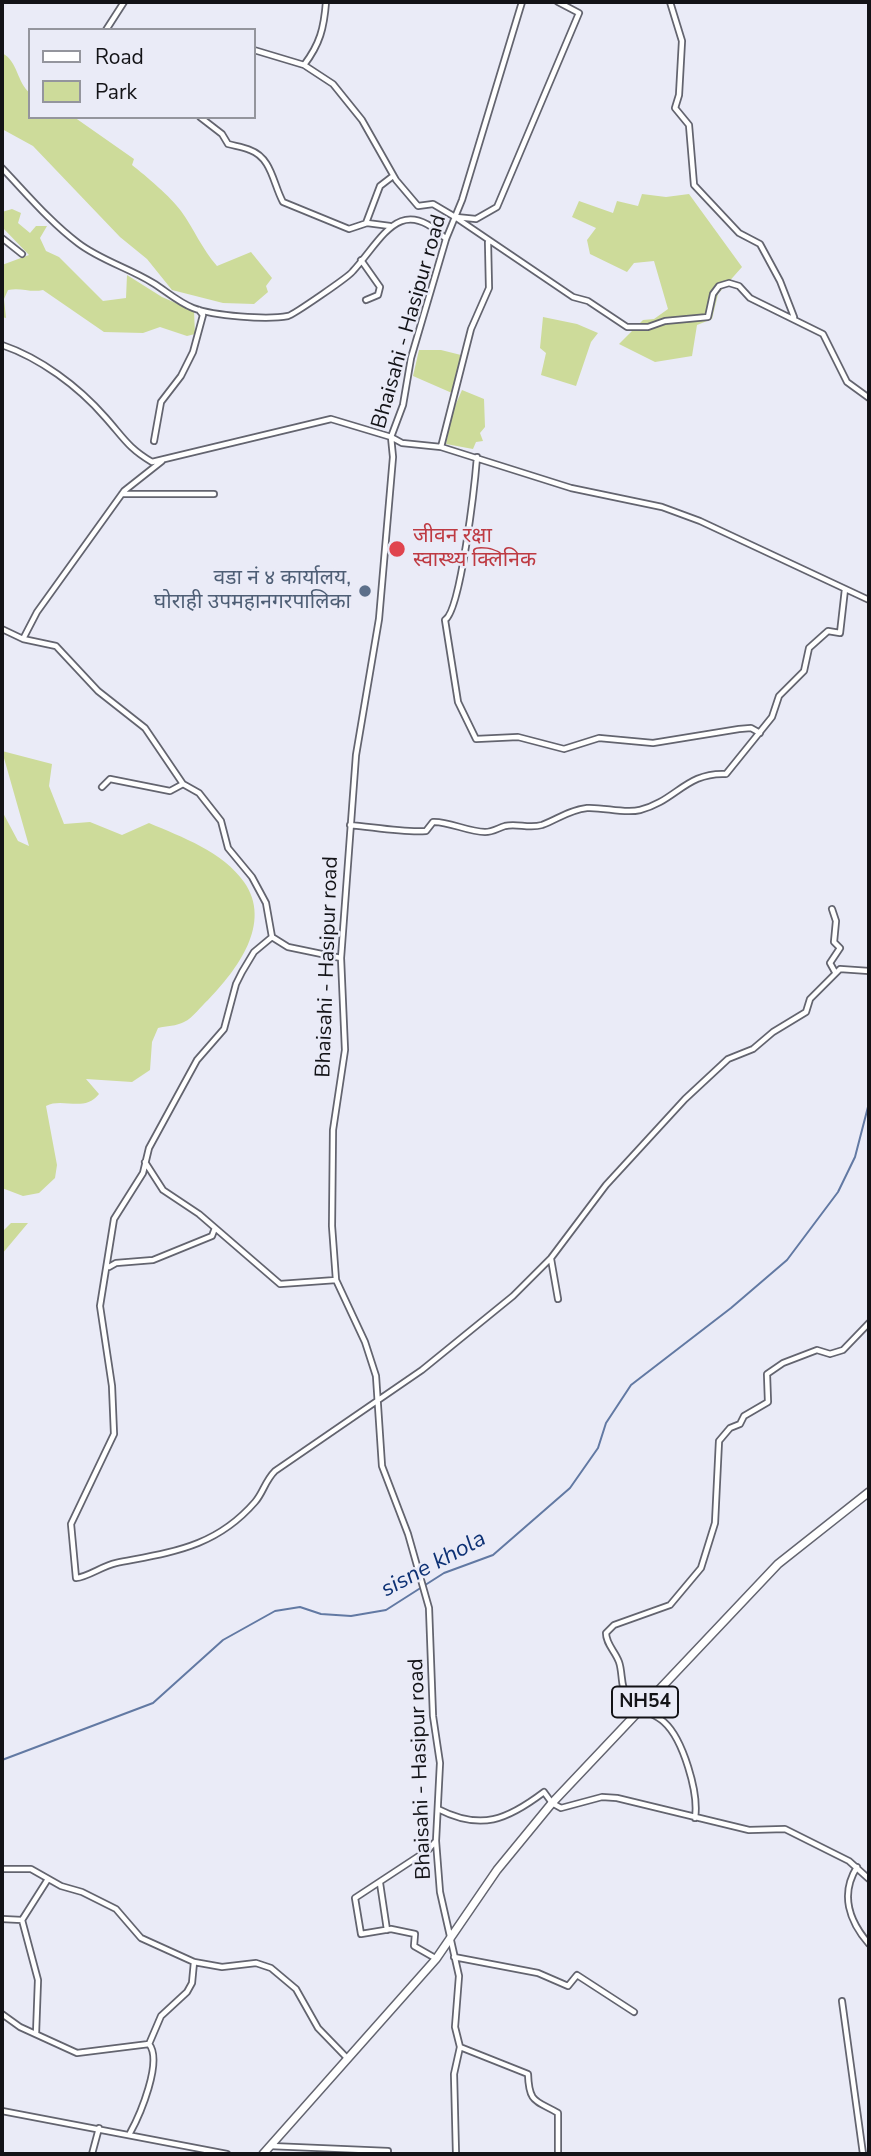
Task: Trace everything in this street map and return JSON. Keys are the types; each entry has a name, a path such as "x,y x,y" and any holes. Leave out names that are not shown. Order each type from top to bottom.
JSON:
{"main road":[{"name":"NH54","path":"263,2154 436,1959 497,1870 552,1803 778,1564 869,1492"}],"street":[{"path":"107,28 124,2"},
{"path":"304,65 318,48 324,30 326,2"},
{"name":"Bhaisahi - Hasipur road","path":"456,2154 454,2074 460,2047 455,2027 458,1976 440,1892 436,1841 440,1763 433,1716 429,1608 419,1570 382,1466 379,1398 372,1361 336,1280 332,1162 345,1051 341,958 350,825 358,729 378,626 385,565 393,457 391,436 403,405 411,358 446,239 522,2"},
{"path":"455,217 476,219 497,207 579,13 558,2"},
{"path":"670,2 682,41 679,95 675,108 688,125 694,186 739,233 760,244 794,318"},
{"path":"256,51 304,65 333,84 362,120 393,176 418,206 433,204 573,297 588,301 627,327 648,327 665,321 708,317 713,294 719,286 729,283 739,286 750,298 823,334 847,382 869,398"},
{"path":"203,119 222,134 228,144 249,149 261,158 270,168 283,202 349,229 366,223 391,226"},
{"path":"2,168 79,244 203,315 200,333 186,368 162,402 154,441"},
{"path":"366,223 380,186 393,176"},
{"path":"195,309 256,319 289,316 303,310 328,287 352,273 391,226 410,218 424,219 446,239"},
{"path":"2,238 22,254"},
{"path":"441,447 471,329 489,288 488,241"},
{"path":"361,260 380,288 378,295 366,300"},
{"path":"2,345 38,360 105,416 124,443 152,461 163,461 235,439 263,438 331,419 391,436 402,443 441,447 571,488 621,496 682,514 869,600"},
{"path":"477,457 466,550 452,610 444,620 458,702 476,739 518,737 564,750 599,738 653,743 739,729 751,728 760,733"},
{"path":"23,639 37,612 122,494 163,461"},
{"path":"122,494 214,494"},
{"path":"350,825 397,828 413,832 426,831 433,822 489,832 508,825 527,828 544,824 561,814 587,808 637,811 660,804 689,780 708,773 726,774 772,718 779,696 804,671 810,648 828,631 840,632 845,589"},
{"path":"2,629 23,639 56,646 98,691 145,728 183,784 200,793 220,821 228,848 252,877 265,903 272,937 288,947 341,958"},
{"path":"102,787 110,779 170,791 183,784"},
{"path":"832,909 836,921 834,942 840,948 830,963 835,972"},
{"path":"272,937 254,952 242,972 236,984 224,1029 197,1060 144,1161 143,1173 114,1220 100,1306 112,1386 114,1434 71,1524 76,1578 107,1565 193,1547 225,1531 257,1501 266,1480 275,1471 422,1370 513,1296 551,1258 606,1185 685,1099 728,1059 753,1049 773,1032 806,1012 810,999 835,972 846,968 869,971"},
{"path":"144,1161 163,1190 215,1228 280,1284 336,1280"},
{"path":"108,1267 116,1263 153,1260 212,1236 215,1228"},
{"path":"551,1258 558,1299"},
{"path":"695,1818 696,1792 681,1750 667,1725 650,1711 639,1708 627,1697 621,1665 606,1639 606,1633 614,1625 670,1605 701,1568 715,1523 716,1466 723,1434 740,1424 744,1416 768,1402 767,1374 783,1363 817,1350 830,1354 843,1350 869,1323"},
{"path":"438,1810 458,1819 494,1820 515,1812 544,1791 552,1803 561,1808 602,1797 617,1798 749,1829 785,1829 857,1867 869,1879"},
{"path":"436,1841 428,1850 355,1898 361,1934 387,1930 415,1934 414,1946 436,1959"},
{"path":"857,1867 847,1882 847,1895 854,1922 869,1944"},
{"path":"2,1868 31,1869 116,1909 141,1938 194,1962 222,1967 256,1963 271,1968 296,1989 318,2028 349,2060"},
{"path":"36,2034 38,1980 22,1920 48,1879"},
{"path":"380,1883 387,1930"},
{"path":"2,1919 22,1920"},
{"path":"454,1957 538,1973 568,1986 577,1975 634,2012"},
{"path":"149,2044 161,2016 187,1992 192,1983 194,1962"},
{"path":"842,2001 863,2154"},
{"path":"2,2014 8,2020 77,2053 149,2044"},
{"path":"130,2133 150,2087 154,2053 149,2044"},
{"path":"460,2047 528,2074 529,2093 539,2105 558,2113 558,2154"},
{"path":"2,2111 130,2133 227,2154"},
{"path":"92,2154 99,2128"},
{"path":"269,2146 388,2151"}],"green space":[{"path":"2,53 11,61 28,91 28,119 77,119 134,159 132,165 165,193 181,211 217,266 251,252 272,278 266,286 268,292 254,304 223,303 172,290 147,259 120,237 33,146 2,129"},
{"path":"642,194 666,197 689,194 742,267 718,294 712,319 697,325 692,356 655,362 619,344 643,320 654,319 668,309 654,261 634,263 627,272 590,254 587,240 596,228 572,217 579,201 613,213 617,201 638,206"},
{"path":"12,209 21,213 18,223 30,233 36,226 47,226 40,238 46,251 59,257 103,301 126,298 127,275 162,297 194,311 195,334 187,336 160,327 143,333 104,332 43,290 8,290 4,299 6,318 2,317 2,265 29,255 2,227 2,212"},
{"path":"543,317 577,324 598,333 591,342 576,386 541,375 546,353 540,348"},
{"path":"419,350 441,350 461,355 452,393 413,376"},
{"path":"462,390 484,399 485,427 480,433 483,441 476,442 473,449 446,444 452,413"},
{"path":"2,751 52,764 49,786 64,824 90,822 122,835 149,823 188,840 235,871 252,898 255,914 248,945 219,988 187,1020 158,1028 152,1042 150,1070 132,1082 86,1079 99,1094 93,1100 80,1104 59,1103 46,1106 57,1165 55,1178 39,1193 23,1196 2,1188 2,811 18,841 29,846"},
{"path":"11,1223 28,1223 2,1254 2,1232"}],"waterway":[{"name":"sisne khola","path":"2,1760 153,1703 223,1640 275,1611 300,1607 321,1614 351,1616 386,1610 444,1573 493,1555 570,1488 598,1448 606,1423 631,1385 731,1308 787,1260 838,1192 855,1157 869,1103"}],"place":[{"name":"जीवन रक्षा स्वास्थ्य क्लिनिक","path":"397,549"},
{"name":"वडा नं ४ कार्यालय, घोराही उपमहानगरपालिका","path":"365,591"}]}
